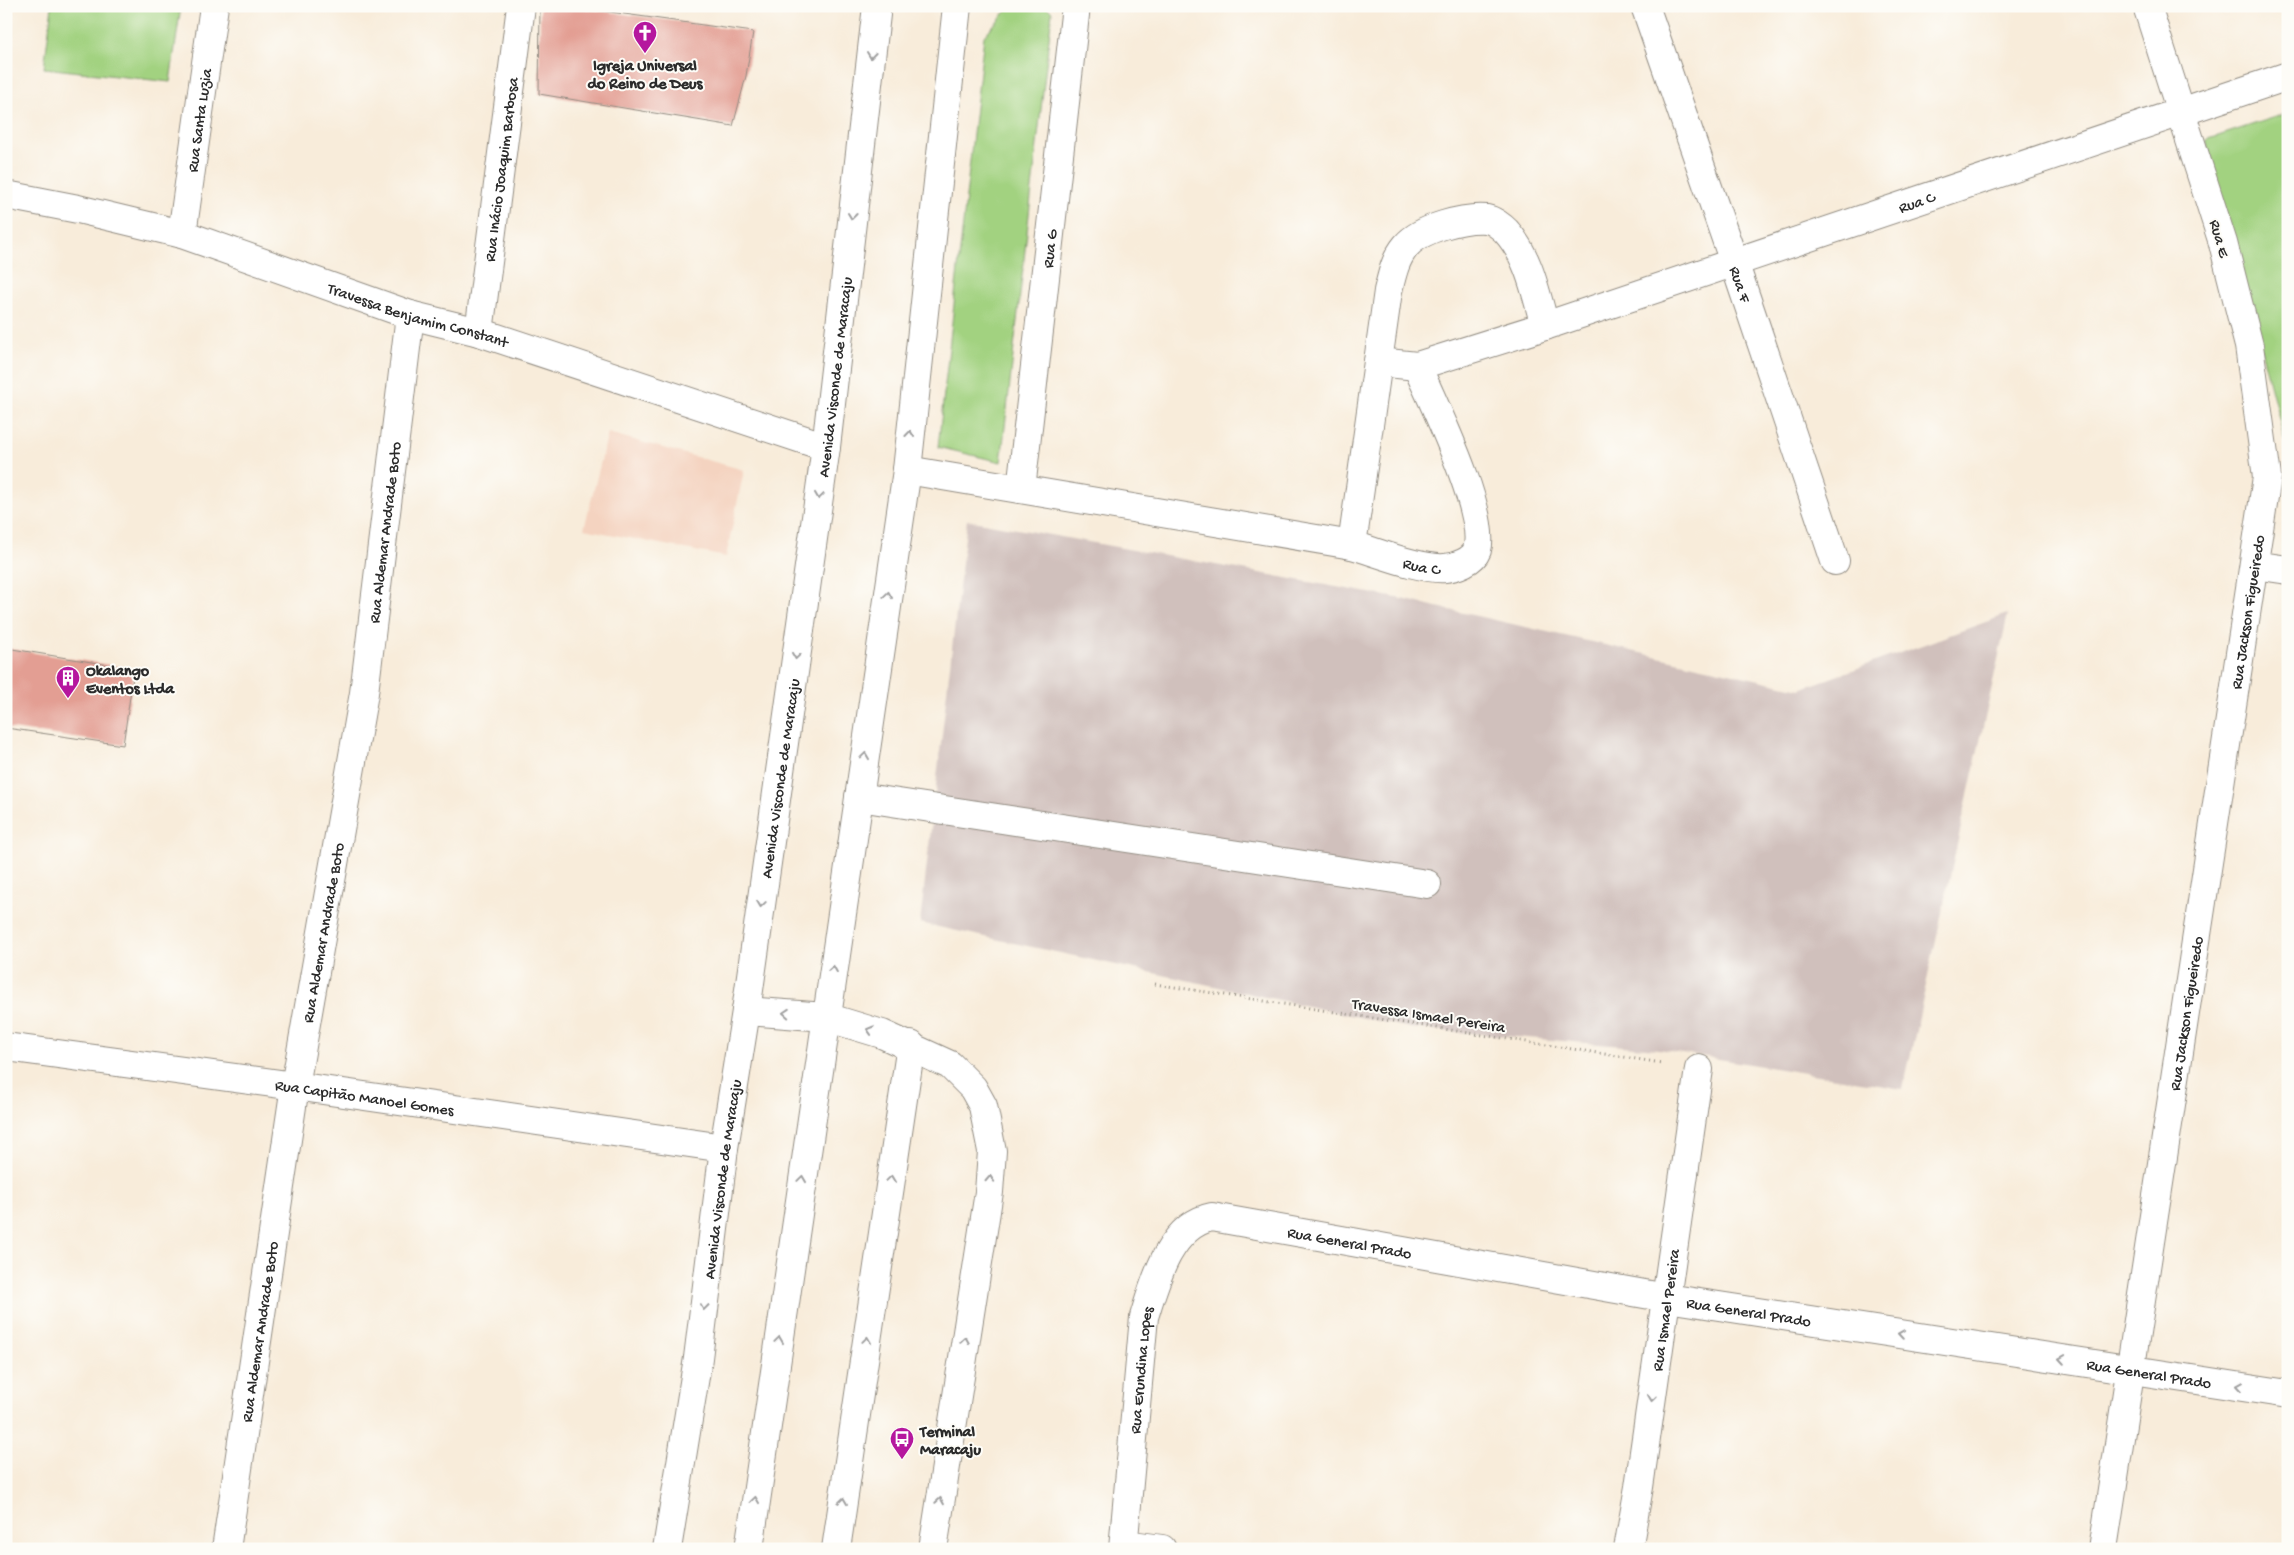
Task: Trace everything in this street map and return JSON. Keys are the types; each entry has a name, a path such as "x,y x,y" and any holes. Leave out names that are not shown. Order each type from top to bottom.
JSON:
{"street":[{"name":"Rua Santa Luzia","path":"182,234 214,6"},
{"name":"Rua Inácio Joaquim Barbosa","path":"479,332 522,6"},
{"name":"Avenida Visconde de Maracaju","path":"667,1549 698,1358 724,1148 746,1011 826,447 876,6"},
{"path":"749,1549 907,470 957,6"},
{"name":"Rua G","path":"1022,489 1076,6"},
{"name":"Rua F","path":"1645,6 1835,560"},
{"name":"Rua E","path":"2147,6 2223,243 2249,346 2267,477"},
{"name":"Rua C","path":"1378,362 1417,366 1545,326 2288,76"},
{"name":"Travessa Benjamim Constant","path":"7,197 78,209 182,234 410,314 479,332 826,447"},
{"path":"907,470 1352,545 1388,291 1394,265 1407,245 1428,231 1451,221 1489,219 1506,231 1521,252 1533,283 1545,326"},
{"name":"Rua Aldemar Andrade Boto","path":"226,1549 295,1086 364,693 410,314"},
{"name":"Rua C","path":"1352,545 1421,564 1444,568 1470,559 1477,551 1478,537 1475,514 1465,477 1417,366"},
{"name":"Rua Jackson Figueiredo","path":"2103,1549 2267,477"},
{"path":"2254,565 2288,570"},
{"path":"859,797 1427,884"},
{"path":"746,1011 826,1017 882,1034 950,1065 973,1088 983,1106 992,1151 989,1192 933,1549"},
{"name":"Rua Capitão Manoel Gomes","path":"6,1046 724,1148"},
{"path":"836,1549 911,1046"},
{"name":"Rua Ismael Pereira","path":"1628,1549 1667,1298 1699,1069"},
{"name":"Rua General Prado","path":"1212,1217 1667,1298 2288,1394"},
{"name":"Rua Erundina Lopes","path":"1123,1546 1144,1316 1154,1285 1167,1257 1179,1238 1188,1227 1202,1219 1212,1217"},
{"path":"1123,1546 1162,1549"}],"path":[{"name":"Travessa Ismael Pereira","path":"1155,984 1699,1069"}],"shaded area":[{"path":"608,433 744,470 726,557 584,529"},
{"path":"967,520 1397,598 1800,689 2008,614 1903,1089 1658,1049 1410,1028 920,923"}],"green space":[{"path":"52,6 181,6 170,82 44,68"},
{"path":"1015,6 1046,6 1052,12 1001,462 938,447 984,36 1008,9"},
{"path":"2288,113 2288,453 2206,140"}],"building":[{"name":"Igreja Universal do Reino de Deus","path":"540,6 567,6 753,32 746,76 733,126 539,94"},
{"name":"Okalango Eventos Ltda","path":"6,648 134,669 123,745 6,728"}],"place":[{"name":"Igreja Universal do Reino de Deus","path":"645,54"},
{"name":"Okalango Eventos Ltda","path":"68,699"},
{"name":"Terminal Maracaju","path":"902,1460"}]}
